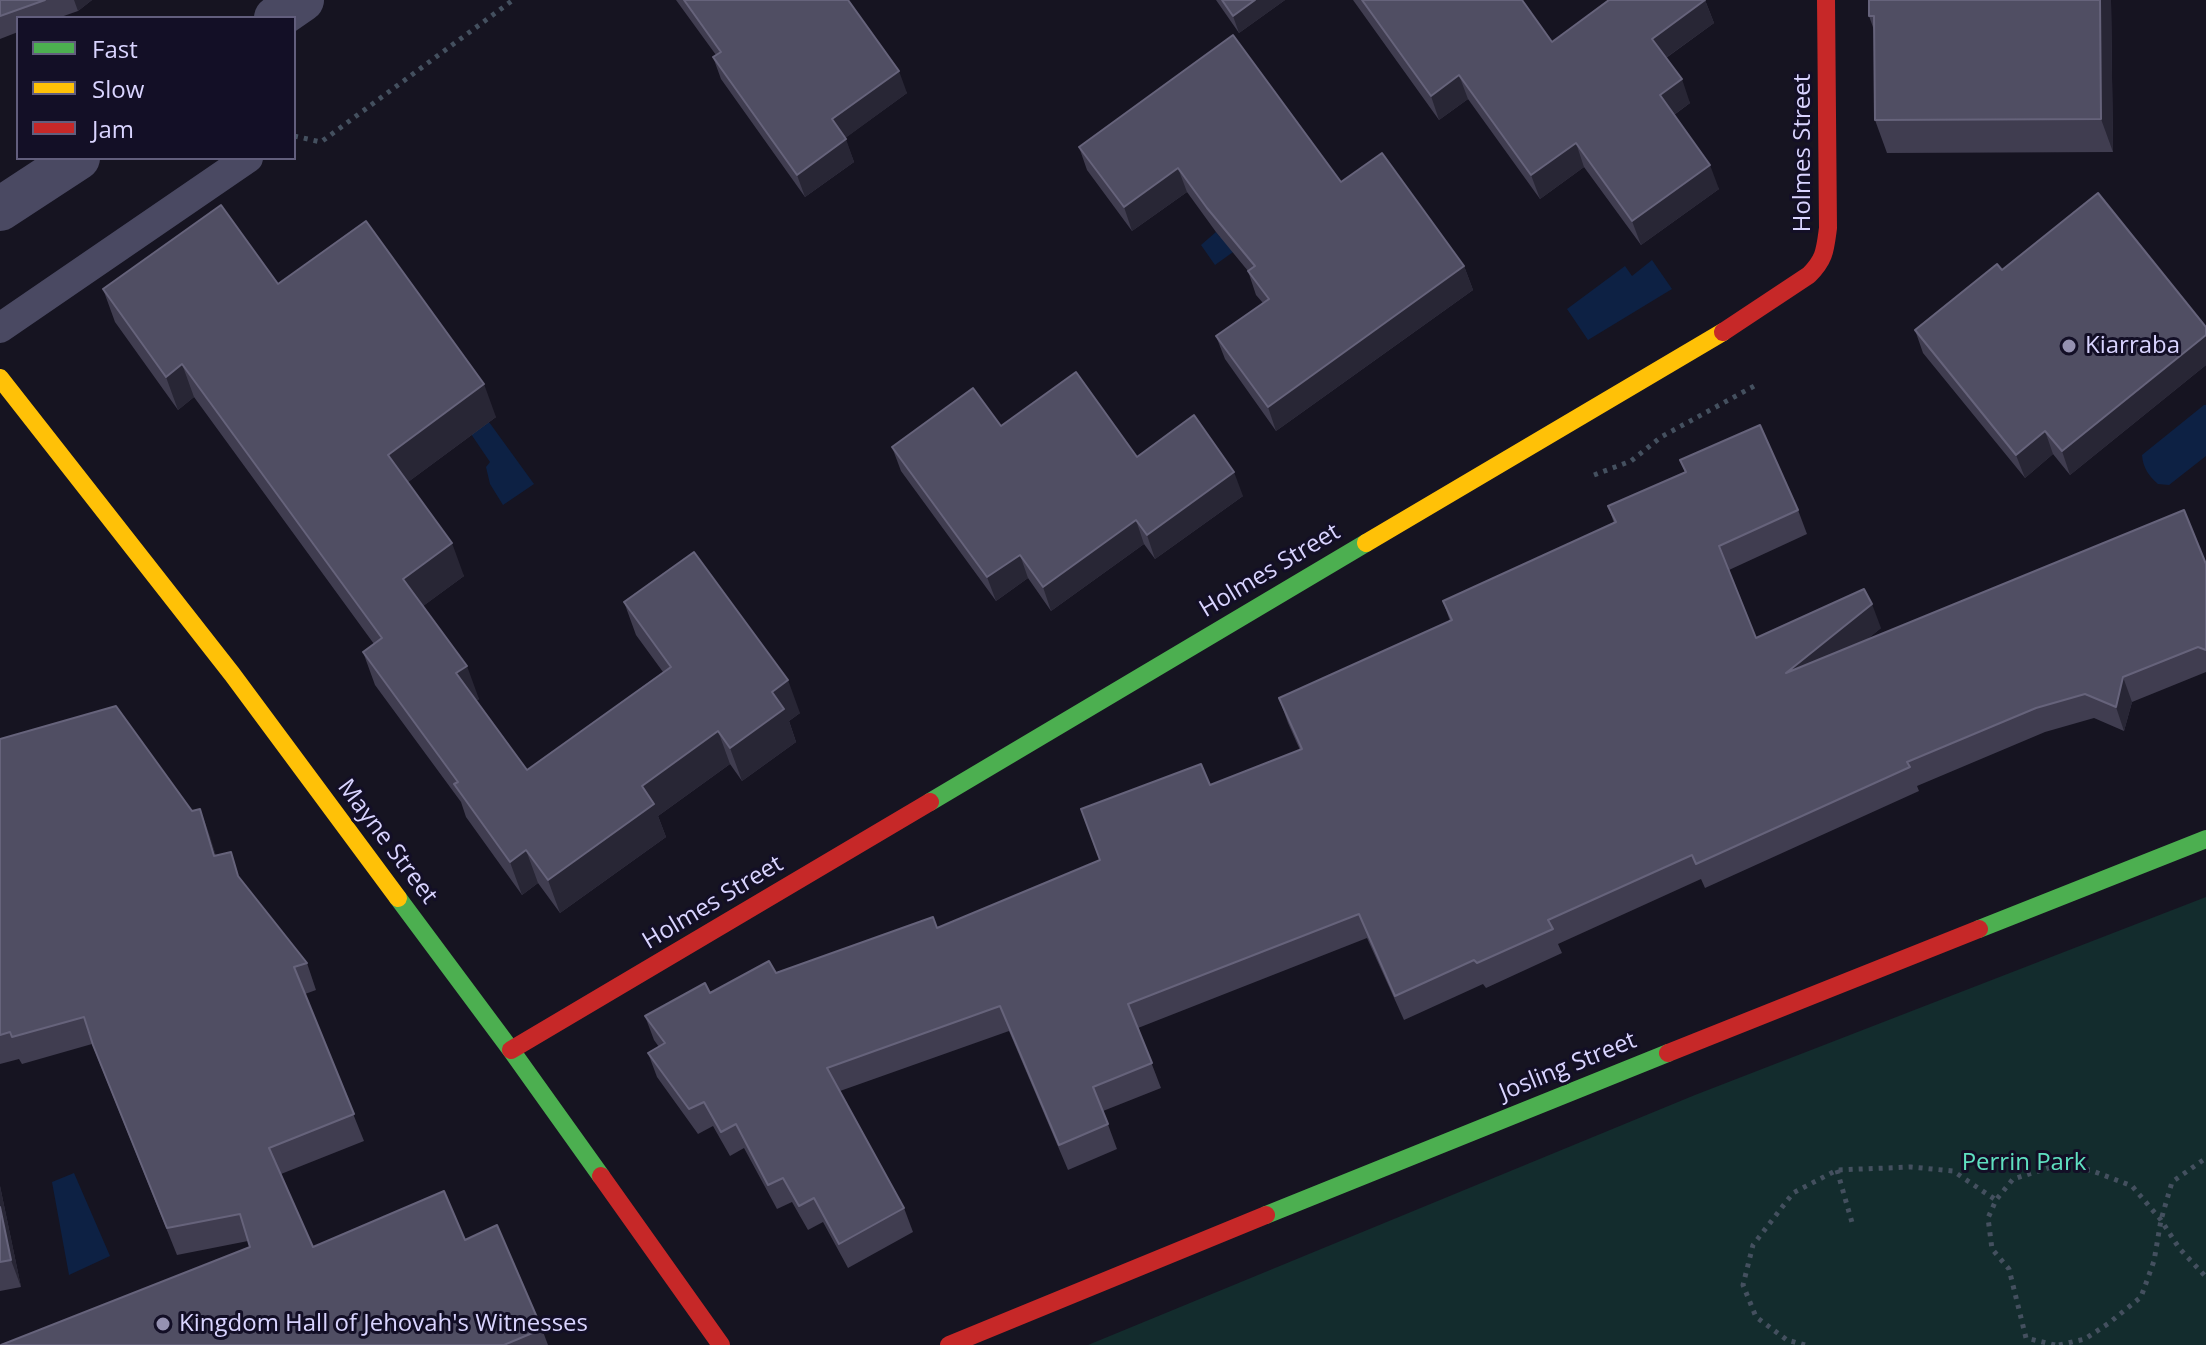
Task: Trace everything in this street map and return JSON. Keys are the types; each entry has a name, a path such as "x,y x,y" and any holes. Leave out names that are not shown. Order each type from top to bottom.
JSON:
{"street":[{"path":"279,16 302,0"},
{"name":"Holmes Street","path":"511,1050 1718,335 1809,275 1825,254 1828,228 1826,0"},
{"path":"0,209 75,160"},
{"name":"Mayne Street","path":"0,378 232,674 511,1050 721,1345"},
{"name":"Josling Street","path":"949,1345 1479,1128 2206,839"}],"lane":[{"path":"0,328 245,160"}],"path":[{"path":"296,136 321,142 513,0"},
{"path":"2026,1338 2057,1345 2085,1339 2141,1297 2154,1261 2172,1182 2206,1158"},
{"path":"1805,1345 1787,1340 1756,1317 1743,1285 1753,1245 1793,1193 1837,1170 1911,1167 1953,1171 1996,1200"},
{"path":"2026,1338 2009,1269 1992,1249 1988,1218 1996,1200 2013,1179 2051,1167 2090,1170 2132,1186 2161,1220 2179,1248 2206,1277"},
{"path":"1837,1170 1853,1226"},
{"path":"2019,1345 2026,1338"}],"green space":[{"name":"Perrin Park","path":"2206,897 2206,1345 1088,1345 1695,1095"}],"water":[{"path":"1315,193 1215,265 1201,245 1216,232 1220,237"},
{"path":"1652,260 1672,289 1588,340 1567,309 1625,266 1632,276"},
{"path":"2204,405 2206,456 2169,485 2158,484 2147,471 2142,455"},
{"path":"489,422 534,484 503,505 490,484 486,467 490,462 471,434"},
{"path":"74,1173 110,1256 69,1275 52,1182"}],"building":[{"path":"0,0 45,0 0,16"},
{"path":"684,0 848,0 899,71 832,119 846,139 797,175 713,57 721,52"},
{"path":"1222,0 1255,0 1233,16"},
{"path":"1362,0 1522,0 1552,42 1609,0 1705,0 1652,39 1682,79 1660,95 1710,165 1632,221 1576,143 1531,175 1459,75 1431,96"},
{"path":"1869,0 2100,0 2101,119 1875,120 1874,16 1869,16"},
{"path":"1233,35 1341,182 1382,153 1464,266 1268,407 1216,336 1269,299 1248,271 1255,266 1178,168 1124,207 1079,147"},
{"name":"Kiarraba","path":"2098,193 2206,327 2206,335 2062,451 2045,431 2016,455 1915,330 1997,264 2002,270"},
{"path":"221,205 278,284 366,221 484,384 388,455 452,543 403,579 467,666 456,673 527,770 671,667 624,602 694,552 788,680 772,692 784,709 730,748 718,731 642,786 654,804 548,880 526,850 510,862 454,784 458,782 363,652 382,638 182,364 166,377 103,289"},
{"path":"1076,372 1137,457 1194,415 1234,472 1147,535 1136,520 1043,587 1020,555 987,577 892,447 973,388 1001,426"},
{"path":"1760,425 1798,510 1719,546 1756,638 1864,589 1872,604 1786,673 2184,510 2206,564 2206,650 2198,647 2123,677 2116,707 2085,694 2036,708 1907,762 1910,767 1696,864 1692,855 1548,920 1553,929 1395,996 1359,914 1128,1004 1152,1063 1093,1087 1108,1124 1059,1145 1000,1006 827,1068 904,1208 839,1244 814,1198 799,1206 783,1178 768,1185 736,1124 721,1132 704,1102 689,1109 648,1053 665,1043 645,1016 705,983 710,993 769,961 776,973 933,917 937,928 1100,860 1081,809 1201,764 1210,785 1302,749 1279,698 1452,620 1443,601 1616,522 1608,506 1686,472 1680,460"},
{"path":"116,706 192,811 200,809 214,856 231,852 238,876 307,963 294,967 354,1114 269,1148 313,1247 444,1191 465,1240 497,1225 542,1329 504,1345 1,1345 250,1247 240,1214 167,1228 84,1017 12,1037 10,1032 0,1035 0,739"},
{"path":"0,1207 11,1260 0,1262"}],"traffic: fast":[{"path":"930,802 1366,543"},
{"path":"1979,929 2206,839"},
{"path":"398,898 601,1176"},
{"path":"1266,1215 1668,1053"}],"traffic: slow":[{"path":"1366,543 1723,332"},
{"path":"0,378 232,674 398,898"}],"traffic: jam":[{"path":"1723,332 1809,275 1823,254 1828,228 1826,0"},
{"path":"511,1050 930,802"},
{"path":"1668,1053 1979,929"},
{"path":"601,1176 721,1345"},
{"path":"949,1345 1266,1215"}],"place":[{"name":"Kiarraba","path":"2069,346"},
{"name":"Kingdom Hall of Jehovah's Witnesses","path":"163,1324"}]}
